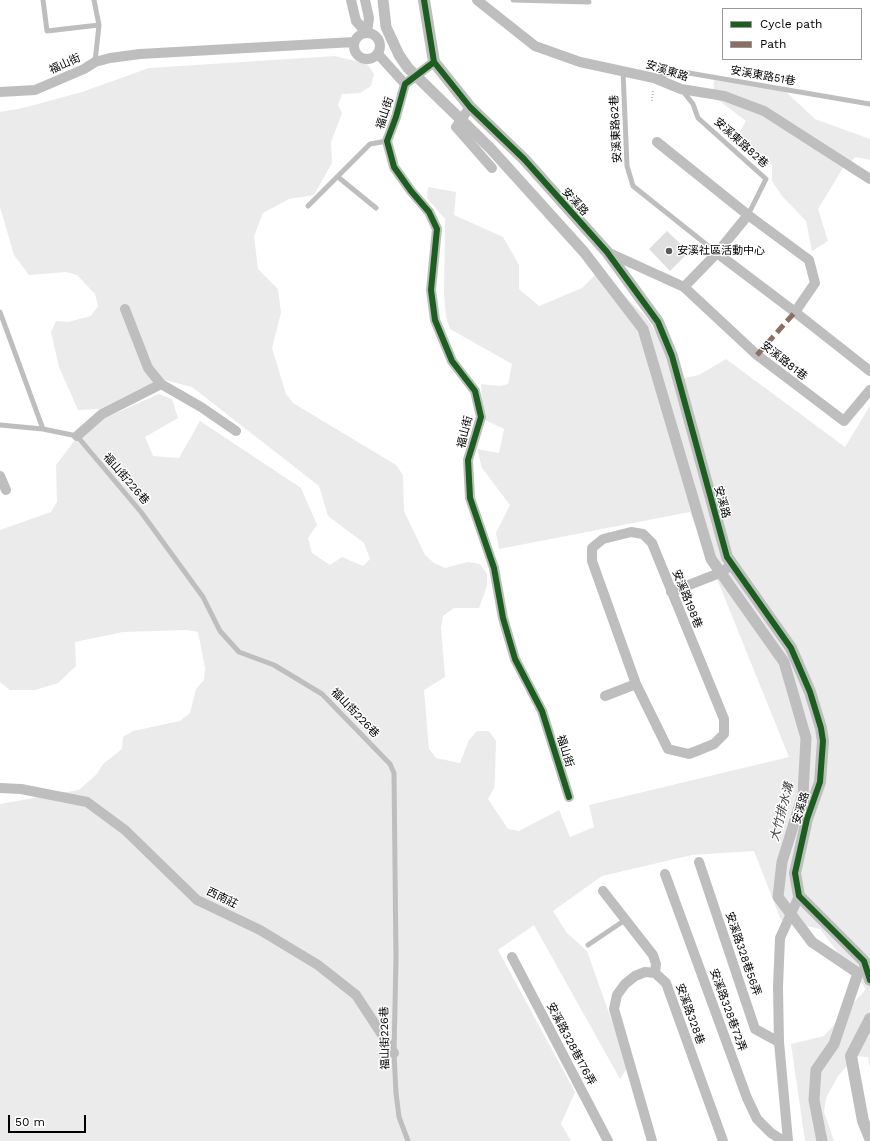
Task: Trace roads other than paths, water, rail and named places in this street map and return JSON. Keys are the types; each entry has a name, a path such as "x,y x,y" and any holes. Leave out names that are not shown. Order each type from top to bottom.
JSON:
{"street":[{"path":"351,0 356,21 367,33 378,39 380,48 378,54 371,59 362,59 355,52 354,42 359,36 367,33"},
{"path":"365,0 369,18 367,33"},
{"path":"378,54 404,84 434,62 424,0"},
{"name":"安溪東路","path":"477,0 535,46 580,62 623,70 654,78 681,89 724,96 764,111 870,179"},
{"name":"福山街","path":"0,92 35,90 84,69 95,62 110,58 140,54 354,42"},
{"name":"安溪路","path":"434,62 469,109 524,159 608,252 658,322 667,342 684,398 730,567 791,648 810,692 821,728 823,741 820,782 807,819 795,873 800,896"},
{"name":"福山街","path":"404,84 396,117 387,141 394,167 411,192 430,212 437,229 431,290 435,320 452,361 475,392 481,417 468,460 470,498 494,568 503,618 515,659 542,711 570,797"},
{"path":"469,109 456,127 492,168"},
{"path":"656,142 748,215 809,260 815,282 795,312"},
{"path":"684,287 717,253 748,215"},
{"name":"安溪路81巷","path":"608,252 684,287 756,355 844,421 870,390"},
{"path":"717,253 795,312 870,372"},
{"path":"125,309 148,368 161,384 201,407 236,431"},
{"path":"77,436 102,414 161,384"},
{"path":"0,476 6,490"},
{"name":"安溪路198巷","path":"631,532 643,534 652,543 724,719 724,734 714,744 689,754 668,749 636,684 592,561 592,548 603,539 631,532"},
{"path":"671,592 717,574 730,567"},
{"path":"605,696 636,684"},
{"name":"西南莊","path":"0,788 21,788 87,802 125,830 197,900 260,930 324,969 356,995 394,1053"},
{"name":"安溪路328巷56弄","path":"699,862 755,1029 779,1042"},
{"name":"安溪路328巷72弄","path":"665,874 747,1098 757,1119 771,1133 782,1140 788,1141"},
{"path":"603,891 653,955 656,964 655,972 645,972 635,976 625,984 617,995 614,1009 652,1141"},
{"path":"788,1141 779,1042 778,987 780,938 800,896 864,961 870,980"},
{"name":"安溪路328巷176弄","path":"512,957 608,1141"},
{"name":"安溪路328巷","path":"655,972 666,983 723,1141"},
{"path":"870,1019 851,1056 863,1121 870,1138"}],"lane":[{"path":"44,0 47,31 99,25"},
{"path":"94,0 99,25 95,62"},
{"path":"512,0 589,2"},
{"name":"安溪東路62巷","path":"623,70 627,166 633,186 717,253"},
{"name":"安溪東路51巷","path":"654,78 677,71 870,104"},
{"name":"安溪東路82巷","path":"681,89 693,104 698,118 766,179 748,215"},
{"path":"308,206 370,144 387,141"},
{"path":"338,177 376,208"},
{"path":"0,312 43,429"},
{"path":"0,425 43,429 77,436"},
{"name":"福山街226巷","path":"77,436 141,512 203,597 220,631 239,652 274,665 322,694 390,764 394,773 396,952 394,1053 399,1117 408,1141"},
{"path":"588,945 625,920"}],"waterway":[{"name":"大竹排水溝","path":"383,0 386,27 399,55 408,68 491,149 584,252 643,329 711,559 784,662 806,738 803,794 782,862 778,897 812,942 858,973 834,1044 816,1070 814,1100 822,1141"}],"place":[{"name":"安溪社區活動中心","path":"669,251"}]}
